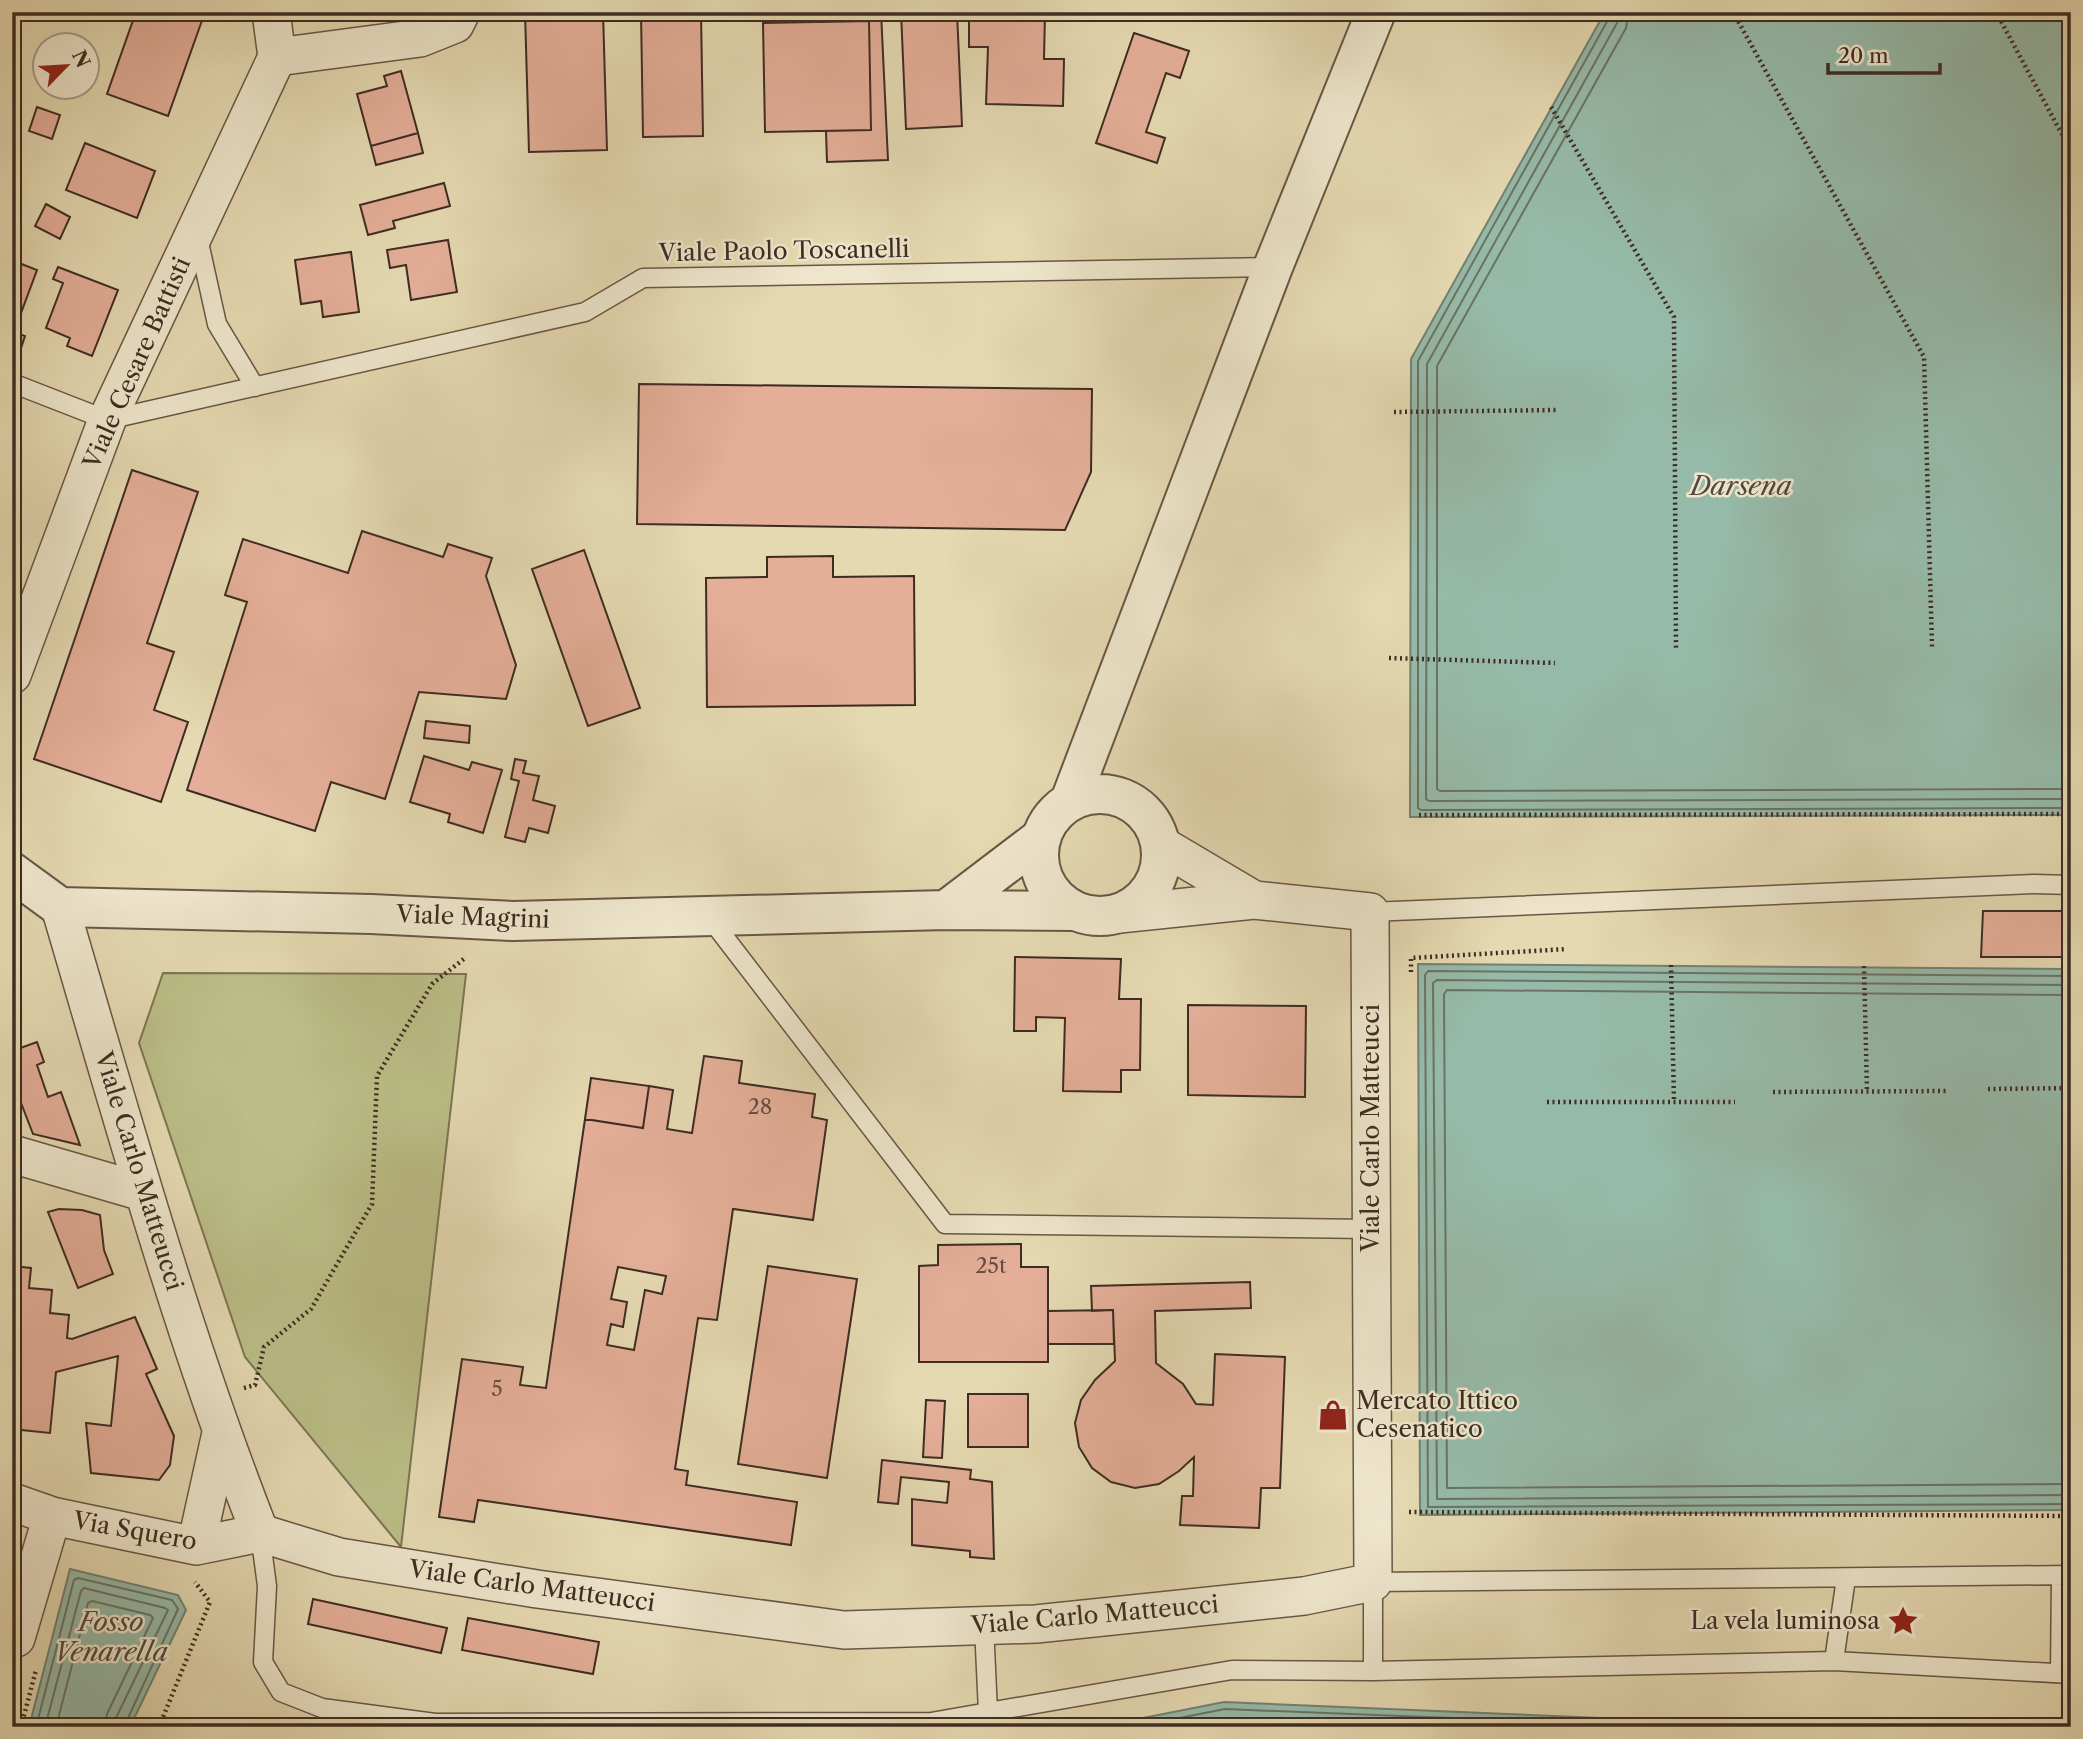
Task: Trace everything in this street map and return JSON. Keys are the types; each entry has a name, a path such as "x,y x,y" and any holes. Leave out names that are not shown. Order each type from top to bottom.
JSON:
{"street":[{"path":"271,12 277,57 420,38 455,24 461,12"},
{"path":"1070,801 1273,267 1376,12"},
{"name":"Viale Cesare Battisti","path":"12,674 107,420 277,57"},
{"path":"1102,719 1119,796"},
{"path":"1118,914 1134,907 1148,895 1157,880 1162,862 1161,845 1156,828 1147,814 1134,804 1119,796 1086,795 1070,801 1056,812 1039,846 1040,865 1046,884 1058,900 1074,911 1104,917 1254,900 1370,912"},
{"path":"946,910 1042,836"},
{"path":"1161,845 1254,900"},
{"path":"12,872 61,907"},
{"name":"Viale Magrini","path":"61,907 371,914 513,921 946,910 1074,911"},
{"name":"Viale Carlo Matteucci","path":"61,907 143,1192 221,1433 260,1533 339,1557 537,1589 844,1630 1036,1624 1304,1596 1373,1582 1370,912"},
{"path":"12,1154 143,1192"},
{"name":"Viale Carlo Matteucci","path":"197,1546 221,1433"},
{"name":"Via Squero","path":"12,1502 52,1516 197,1546 260,1533"},
{"path":"16,1638 52,1516"}],"lane":[{"path":"196,232 217,324 255,387"},
{"name":"Viale Paolo Toscanelli","path":"107,420 585,312 643,278 1273,267"},
{"path":"12,383 107,420"},
{"path":"1370,912 2034,884 2071,885"},
{"path":"709,917 945,1224 1370,1229"},
{"path":"260,1533 268,1586 262,1662 281,1692 322,1708 435,1723 931,1722 1232,1670 1373,1671 1834,1661 2065,1674 2066,1576 1373,1582 1373,1671"},
{"path":"1834,1661 1846,1578"},
{"path":"984,1626 988,1712"}],"path":[{"path":"1733,12 1924,357 1932,647"},
{"path":"1996,12 2071,151"},
{"path":"1551,107 1674,317 1676,649"},
{"path":"1394,412 1558,410"},
{"path":"1389,658 1555,663"},
{"path":"1419,815 2071,814"},
{"path":"211,1396 255,1385 264,1347 311,1310 372,1204 377,1076 432,984 513,921"},
{"path":"1411,985 1411,958 1567,949"},
{"path":"1671,965 1674,1101"},
{"path":"1864,966 1867,1092"},
{"path":"1988,1089 2071,1088"},
{"path":"1773,1092 1948,1091"},
{"path":"1548,1102 1735,1102"},
{"path":"1409,1498 1409,1512 2071,1516"},
{"path":"159,1727 210,1602 194,1582"}],"green space":[{"path":"163,973 466,974 401,1547 245,1357 139,1043"}],"water":[{"name":"Darsena","path":"1605,12 2071,12 2071,815 1410,817 1411,359"},
{"path":"1418,964 2071,969 2071,1510 1420,1515"},
{"name":"Fosso Venarella","path":"70,1569 178,1595 186,1610 130,1727 29,1727"},
{"path":"1224,1702 1695,1722 1978,1727 1097,1727"}],"building":[{"path":"136,12 205,12 168,116 107,94"},
{"path":"525,12 603,12 607,150 529,152"},
{"path":"641,12 701,12 703,136 643,137"},
{"path":"821,12 881,12 888,160 827,162 826,131 871,130 869,21 821,22"},
{"path":"901,12 957,12 962,126 906,129"},
{"path":"969,12 1045,12 1044,59 1064,59 1063,106 986,104 988,47 969,47"},
{"path":"869,21 871,130 765,132 763,23"},
{"path":"1134,33 1189,51 1180,78 1166,73 1146,132 1165,138 1157,163 1096,143"},
{"path":"401,71 418,133 371,146 357,94 387,86 384,76"},
{"path":"37,107 60,115 52,139 29,131"},
{"path":"418,133 423,153 376,165 371,146"},
{"path":"85,143 155,171 137,218 66,190"},
{"path":"444,183 450,206 393,221 395,228 368,235 360,205"},
{"path":"46,204 70,217 60,239 35,226"},
{"path":"448,240 457,292 411,300 406,265 390,268 387,250"},
{"path":"351,252 359,312 323,317 321,301 301,304 295,260"},
{"path":"19,263 37,270 14,332 25,336 18,357 12,355 12,282"},
{"path":"58,267 118,290 92,356 67,346 70,338 46,328 63,283 53,279"},
{"path":"639,384 1092,389 1091,472 1065,530 637,524"},
{"path":"132,470 198,492 147,643 174,652 154,710 188,722 161,802 34,759"},
{"path":"362,531 443,557 448,544 492,558 486,576 516,665 506,699 419,692 385,799 331,782 315,831 187,790 247,602 225,595 243,539 348,573"},
{"path":"584,550 640,708 588,726 532,569"},
{"path":"833,556 833,577 914,576 915,705 707,707 706,578 767,577 767,557"},
{"path":"426,721 470,726 469,743 424,738"},
{"path":"424,756 469,770 472,762 502,770 483,833 448,822 450,814 410,802"},
{"path":"515,759 526,761 523,773 539,776 533,800 555,806 548,833 529,828 525,842 505,837 519,781 511,779"},
{"path":"1983,911 2071,911 2071,957 1981,957"},
{"path":"1015,957 1121,959 1119,999 1141,999 1140,1070 1121,1070 1121,1092 1063,1091 1065,1018 1036,1017 1036,1031 1014,1031"},
{"path":"1188,1005 1306,1006 1305,1097 1188,1095"},
{"path":"37,1042 44,1062 37,1065 48,1097 61,1092 80,1145 33,1134 21,1103 12,1106 12,1051"},
{"path":"704,1056 742,1061 739,1083 815,1094 812,1117 827,1120 813,1220 733,1209 717,1320 698,1318 675,1469 688,1471 686,1485 797,1502 791,1545 478,1500 474,1522 439,1517 462,1359 523,1367 520,1385 546,1388 585,1119 643,1128 649,1086 673,1090 667,1129 692,1133","holes":["618,1267 666,1276 662,1294 645,1290 634,1350 607,1345 611,1324 623,1327 627,1302 611,1299"]},
{"path":"591,1078 649,1086 643,1128 585,1119"},
{"path":"59,1209 82,1210 100,1215 104,1250 113,1274 78,1288 48,1212"},
{"path":"1021,1244 1021,1267 1048,1267 1048,1362 919,1362 919,1266 938,1265 938,1245"},
{"path":"12,1266 31,1268 29,1288 52,1290 50,1313 69,1315 67,1338 72,1339 135,1317 157,1369 146,1374 174,1436 170,1465 159,1480 91,1473 86,1423 111,1426 118,1356 56,1372 50,1433 12,1429"},
{"path":"768,1266 857,1279 827,1478 738,1464"},
{"path":"1250,1282 1251,1308 1155,1311 1156,1363 1183,1384 1196,1404 1213,1405 1215,1354 1285,1357 1280,1488 1261,1488 1259,1528 1180,1525 1182,1496 1193,1496 1194,1457 1159,1484 1135,1488 1111,1482 1092,1468 1079,1447 1075,1423 1081,1400 1095,1380 1115,1361 1113,1310 1092,1311 1091,1286"},
{"path":"1113,1310 1114,1344 1048,1344 1048,1311"},
{"path":"968,1394 1028,1394 1028,1447 968,1447"},
{"path":"926,1400 945,1401 942,1458 923,1457"},
{"path":"882,1460 971,1470 970,1479 992,1482 994,1559 970,1557 970,1551 912,1545 912,1499 947,1503 949,1482 901,1477 898,1504 878,1502"},
{"path":"313,1599 447,1628 441,1653 308,1624"},
{"path":"468,1618 599,1642 593,1674 462,1650"}],"place":[{"name":"Mercato Ittico Cesenatico","path":"1333,1415"},
{"name":"La vela luminosa","path":"1903,1621"}]}
